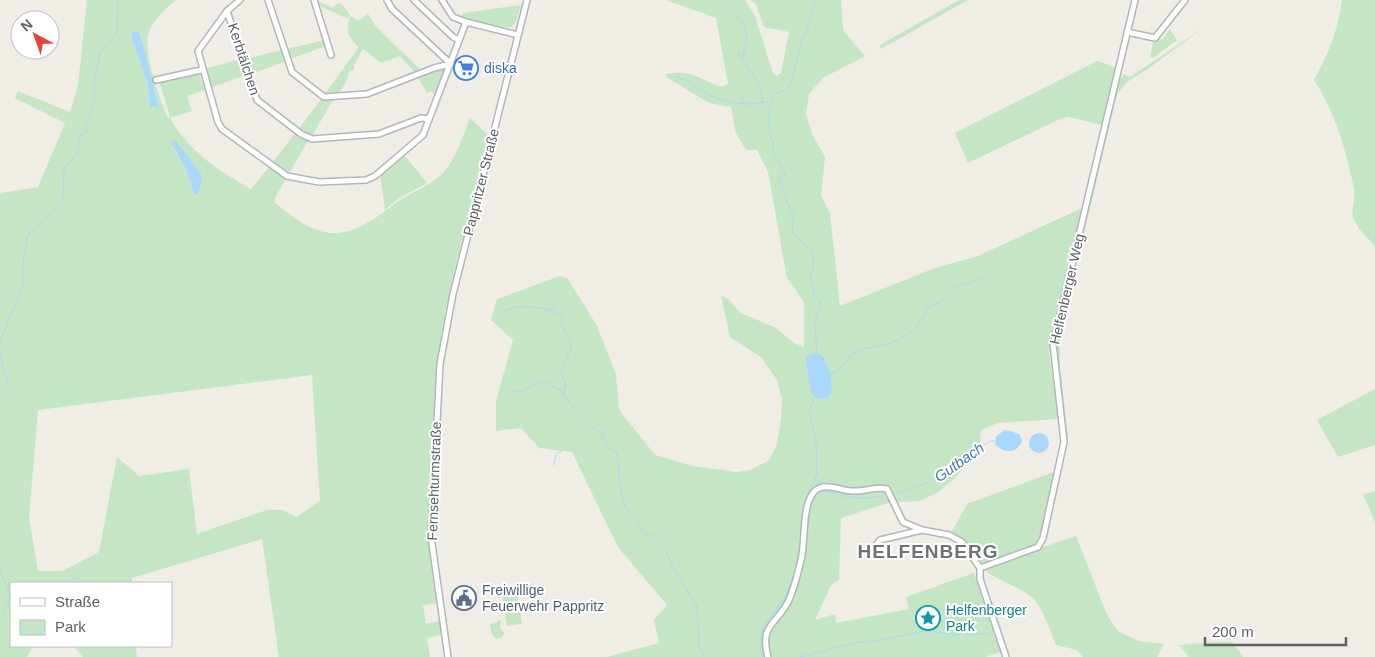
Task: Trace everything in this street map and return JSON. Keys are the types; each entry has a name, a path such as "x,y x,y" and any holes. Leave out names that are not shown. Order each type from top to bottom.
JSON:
{"street":[{"path":"240,0 227,10 198,51 201,70 218,122 222,129 282,173 319,182 366,180 375,176 418,141 429,119 466,22"},
{"path":"268,0 292,72 324,97 367,94 434,68 451,64"},
{"path":"314,0 331,54"},
{"path":"387,0 392,9 451,64"},
{"path":"414,0 453,37 459,40"},
{"path":"442,0 453,17 518,35"},
{"name":"Pappritzer Straße","path":"440,364 453,294 527,0"},
{"name":"Helfenberger Weg","path":"980,568 1038,547 1044,538 1064,442 1053,360 1054,344 1134,0"},
{"path":"1127,32 1155,38 1161,33 1172,13 1184,0"},
{"name":"Kerbtälchen","path":"227,10 256,100 301,134 312,139 379,134 421,118 429,119"},
{"path":"156,80 201,70"},
{"name":"Fernsehturmstraße","path":"440,364 431,537 448,657"},
{"path":"768,657 764,640 765,633 789,599 801,560 806,507 810,496 815,491 826,486 850,491 886,489 903,522 922,530 949,534 962,542 980,568 980,580 1006,657"},
{"path":"899,534 903,522"},
{"path":"876,545 880,540 922,530"}],"green space":[{"path":"87,0 176,0 154,23 147,41 153,75 168,118 170,117 159,81 199,74 205,90 187,96 192,111 170,118 178,130 186,141 205,159 251,189 269,167 287,177 275,198 275,203 308,226 331,233 341,233 360,227 428,184 448,167 462,140 470,118 490,137 453,277 438,358 429,514 430,549 437,603 423,605 426,624 440,621 442,635 427,638 430,657 279,657 262,539 132,578 132,582 10,582 10,647 32,647 27,657 0,657 0,193 38,187 65,123 15,98 18,91 70,112 78,85","holes":["131,32 139,32 160,108 150,107 148,84 133,43","171,144 202,180 194,194 185,167","312,375 320,501 296,517 283,510 267,510 197,534 189,469 139,476 117,457 99,552 62,571 38,571 29,518 38,410"]},
{"path":"316,0 333,8 336,4 341,3 350,15 348,19 318,5"},
{"path":"666,0 745,0 755,16 773,73 777,76 781,73 789,32 764,27 756,4 751,0 841,0 843,30 865,56 823,78 809,94 806,114 812,134 825,157 821,195 830,213 840,306 935,268 978,256 1084,207 1052,328 1049,354 1059,419 998,423 981,430 979,450 954,479 937,493 919,501 888,503 841,518 839,580 831,585 815,620 835,614 836,623 909,609 906,597 974,573 1001,652 985,657 607,657 659,643 654,620 667,605 618,547 572,452 539,448 521,428 496,431 496,401 513,340 491,320 497,299 560,276 568,279 597,326 616,374 619,410 655,455 693,466 736,472 751,470 769,460 777,445 782,399 777,380 761,357 730,337 721,296 727,298 741,313 776,328 794,343 804,347 804,302 787,278 768,172 757,150 746,150 736,133 731,107 709,103 666,77 666,74 684,73 723,87 728,83 716,18"},
{"path":"959,0 968,0 881,49 880,45"},
{"path":"1342,0 1375,0 1375,246 1353,218 1354,188 1347,160 1334,118 1314,80 1332,41"},
{"path":"521,5 516,22 510,28 462,19 463,13"},
{"path":"368,14 377,28 422,71 415,73 400,56 381,63 363,49 354,65 354,70 349,71 344,86 337,94 324,95 359,47 349,33 348,25 351,16 358,21"},
{"path":"1203,28 1127,82 1117,94 1060,334 1060,366 1068,438 1047,538 1066,439 1055,358 1055,341 1071,281 1116,86 1119,86 1118,77 1122,78 1123,74 1130,77"},
{"path":"1170,29 1177,40 1153,58 1150,57 1153,43 1160,39 1162,40"},
{"path":"325,40 326,46 290,59 286,49"},
{"path":"282,50 286,61 251,74 245,59"},
{"path":"241,59 246,75 210,88 204,69"},
{"path":"1097,61 1116,68 1102,125 1069,117 1060,119 968,163 955,133"},
{"path":"443,68 445,70 435,96 432,91 427,93 417,76"},
{"path":"322,98 334,98 312,136 298,130"},
{"path":"296,132 309,139 290,172 273,162"},
{"path":"404,155 427,183 399,198 385,210 380,174"},
{"path":"1375,389 1375,445 1338,457 1317,420"},
{"path":"1054,472 1039,541 1040,548 1076,536 1107,615 1118,631 1138,641 1164,644 1157,657 1083,657 1077,650 1056,645 1043,614 1034,599 1022,590 1000,580 987,571 977,561 964,541 951,533 967,504"},
{"path":"1375,491 1375,522 1363,494"},
{"path":"517,593 522,624 507,626 502,595"},
{"path":"498,620 501,621 500,628 504,633 502,637 497,639 492,635 490,624 497,623"},
{"path":"1232,642 1243,657 1189,657 1179,645"},
{"path":"75,647 136,647 137,657 83,657"}],"water":[{"path":"139,31 160,108 150,107 148,84 133,43 131,32"},
{"path":"175,140 201,174 202,180 198,194 194,194 185,167 171,143"},
{"path":"820,354 831,376 830,395 827,399 818,398 811,393 806,357"},
{"path":"1005,430 1020,435 1022,441 1014,450 1002,450 995,444 996,436"},
{"path":"1039,433 1046,436 1049,443 1046,450 1039,453 1032,450 1029,443 1032,436"}],"waterway":[{"path":"0,341 24,284 22,273 27,236 60,203 63,197 64,169 78,152 79,137 87,132 86,121 91,114 95,97 94,83 100,53 117,32 118,0"},
{"path":"815,0 807,31 801,43 791,83 786,90 774,94 770,105 769,119 771,138 774,143 772,152 786,175 779,180 785,192 786,201 794,216 792,232 812,251 814,263 810,279 814,286 814,297 820,301 820,308 815,322 817,354"},
{"path":"732,12 741,19 745,28 747,40 742,59 760,85 763,102 768,103"},
{"path":"738,52 742,58"},
{"path":"676,77 711,96 728,102 746,104 763,102"},
{"path":"741,96 743,102"},
{"path":"829,374 839,370 851,355 864,349 892,343 904,337 917,326 928,308 946,298 955,288 983,278"},
{"path":"550,310 558,301"},
{"path":"503,311 517,307 534,307 550,310 563,316 561,324 572,345 561,373 566,386 564,394 582,417 593,428 603,434 607,445 617,453 620,486 625,505 643,532 651,535 666,550 674,570 697,606 699,647 705,657"},
{"path":"0,351 8,381 0,387"},
{"path":"511,392 518,392 544,381 564,393"},
{"path":"810,495 809,492 817,474 816,441 809,411 815,395"},
{"name":"Gutbach","path":"896,493 931,482 941,472 952,467 990,441 994,441"},
{"path":"554,465 556,455 563,450"},
{"name":"Gutbach","path":"814,497 821,490 851,497 882,496"},
{"path":"809,511 812,501"},
{"path":"762,657 760,642 763,626 784,599 796,571 803,514"},
{"path":"0,570 10,595"},
{"path":"69,582 80,578"},
{"path":"2,612 10,600"},
{"path":"873,641 926,631 959,635"},
{"path":"964,635 990,633"},
{"path":"800,657 868,641"}],"place":[{"name":"diska","path":"466,68"},
{"name":"Freiwillige Feuerwehr Pappritz","path":"464,598"},
{"name":"Helfenberger Park","path":"928,618"}],"district":[{"name":"HELFENBERG","path":"928,551"}]}
